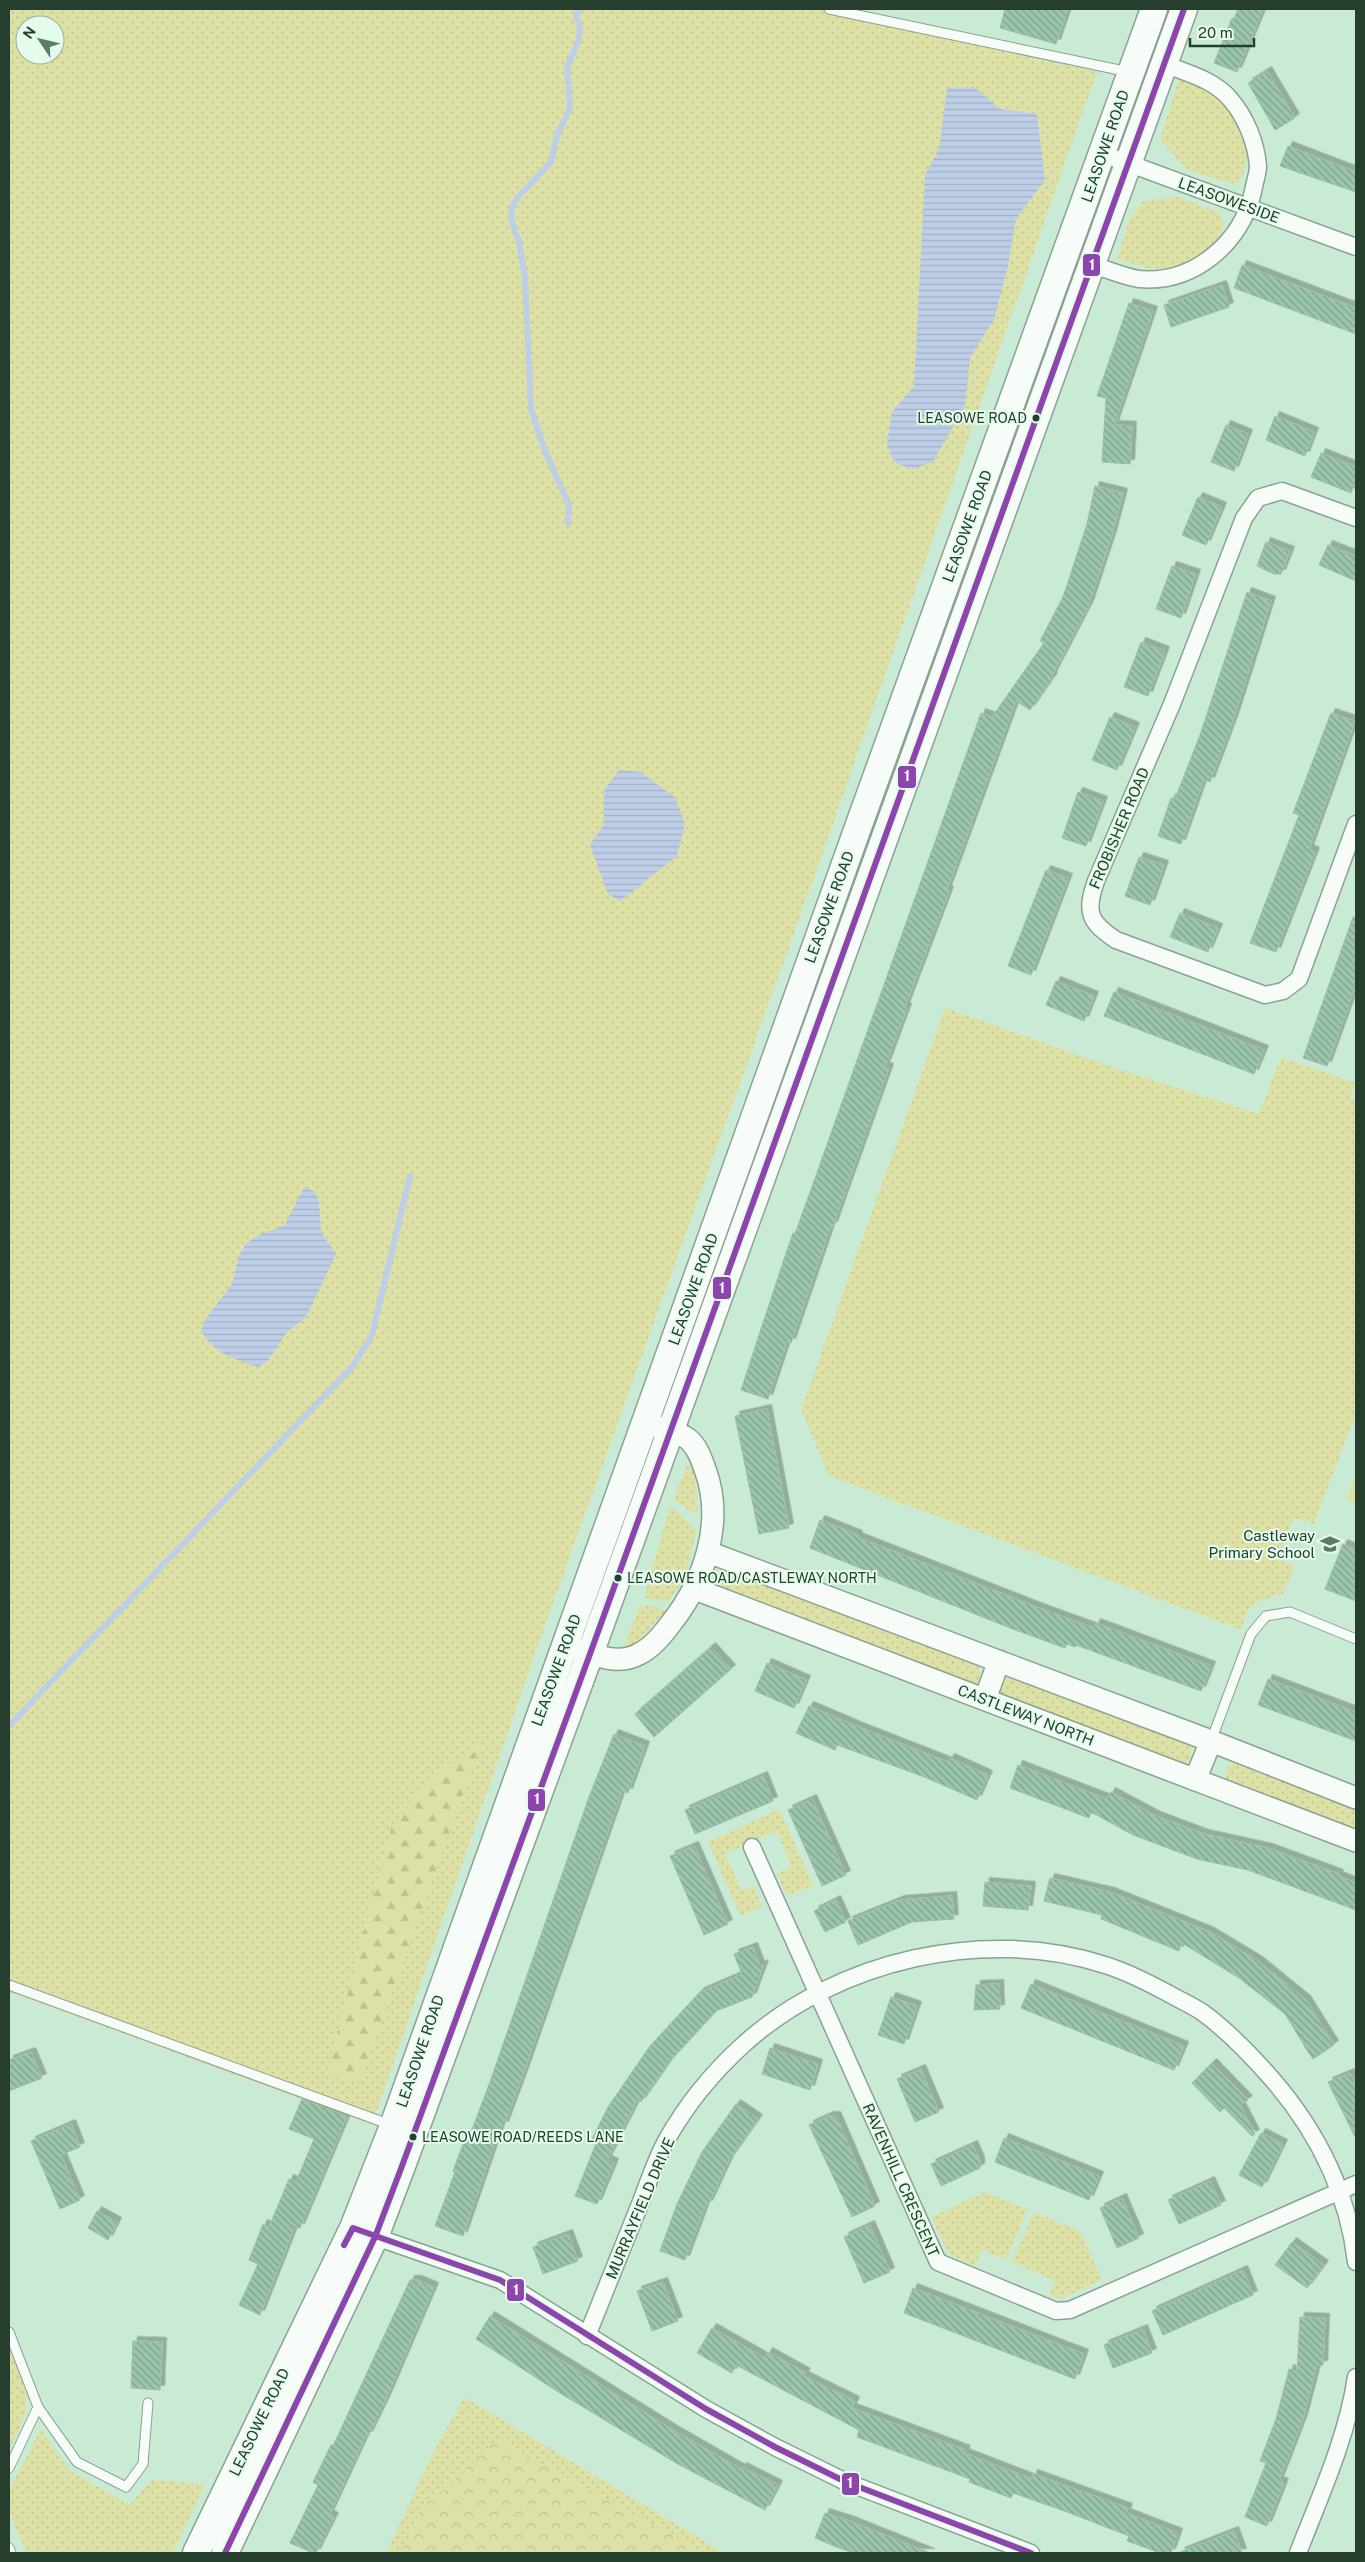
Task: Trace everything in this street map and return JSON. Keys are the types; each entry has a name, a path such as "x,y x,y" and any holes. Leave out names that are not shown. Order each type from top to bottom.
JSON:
{"main road":[{"name":"LEASOWE ROAD","path":"404,2129 565,1644 1154,9"},
{"name":"LEASOWE ROAD","path":"225,2553 364,2232 590,1654 1184,9"},
{"name":"LEASOWE ROAD","path":"196,2553 364,2232"}],"street":[{"path":"1092,265 1138,279 1158,278 1200,266 1214,257 1232,236 1249,208 1258,167 1252,135 1242,114 1230,98 1212,84 1164,64"},
{"name":"LEASOWESIDE","path":"1102,154 1356,247"},
{"name":"FROBISHER ROAD","path":"1355,831 1299,980 1283,991 1265,995 1116,940 1101,930 1090,917 1090,898 1096,881 1172,704 1244,518 1258,498 1282,491 1356,518"},
{"path":"645,1423 670,1432"},
{"name":"LEASOWE ROAD","path":"590,1654 611,1660 639,1655 663,1634 695,1589 708,1552 712,1489 701,1456 687,1439 670,1432"},
{"path":"708,1552 1211,1741 1356,1798"},
{"name":"CASTLEWAY NORTH","path":"695,1589 1356,1842"},
{"path":"565,1644 590,1654"},
{"path":"985,1699 999,1661"},
{"path":"1195,1780 1211,1741"},
{"name":"RAVENHILL CRESCENT","path":"752,1847 816,1994 938,2262 1056,2311 1070,2310 1356,2184"},
{"name":"MURRAYFIELD DRIVE","path":"587,2336 665,2143 700,2089 743,2044 782,2014 816,1994 858,1974 900,1960 973,1950 1009,1949 1054,1954 1105,1964 1154,1985 1202,2012 1251,2055 1294,2105 1319,2146 1340,2191 1356,2262"},
{"path":"364,2232 500,2280 706,2409 775,2447 846,2482 1031,2553"},
{"path":"1298,2553 1342,2437 1351,2408 1356,2378"}],"lane":[{"path":"829,9 1131,72"},
{"path":"1211,1741 1251,1634 1266,1616 1290,1612 1356,1639"},
{"path":"9,1986 404,2129"},
{"path":"9,2332 38,2407 77,2462 126,2488 143,2464 148,2403"},
{"path":"9,2468 38,2407"},
{"path":"9,2548 11,2553"}],"green space":[{"path":"9,9 828,9 1097,72 812,883 538,1645 372,2125 9,1992"},
{"path":"1179,80 1211,93 1225,105 1236,119 1244,135 1248,151 1246,168 1237,184 1187,170 1160,139"},
{"path":"1178,197 1221,213 1223,230 1209,249 1184,265 1151,269 1117,259 1130,219 1143,201"},
{"path":"945,1008 1107,1065 1259,1114 1281,1057 1355,1083 1350,1098 1356,1101 1356,1413 1314,1524 1294,1518 1277,1560 1295,1565 1283,1594 1266,1598 1250,1608 1244,1620 1242,1630 829,1476 801,1410"},
{"path":"687,1465 695,1471 698,1515 673,1500"},
{"path":"1356,1472 1356,1503 1346,1499"},
{"path":"670,1506 697,1530 684,1579 668,1602 644,1598"},
{"path":"734,1571 978,1664 981,1674 977,1682 969,1684 724,1591 721,1580 725,1573"},
{"path":"640,1604 667,1610 633,1646 624,1647"},
{"path":"1012,1678 1192,1745 1190,1761 1184,1765 1003,1696 997,1688 1001,1680"},
{"path":"483,1738 360,2083 326,2075 392,1825 430,1780"},
{"path":"1234,1763 1356,1810 1356,1832 1224,1781 1228,1766"},
{"path":"779,1809 813,1885 787,1896 777,1874 792,1866 776,1831 725,1854 742,1891 753,1886 762,1906 741,1916 708,1842"},
{"path":"985,2192 1027,2209 1006,2260 982,2250 975,2266 949,2254 931,2217"},
{"path":"1034,2212 1080,2231 1102,2280 1062,2298 1049,2296 1055,2281 1012,2262"},
{"path":"9,2347 27,2398 23,2420 9,2450"},
{"path":"464,2397 724,2553 704,2553 497,2439 451,2484 423,2506 401,2553 386,2553 434,2451"},
{"path":"41,2429 70,2471 130,2505 151,2480 205,2484 173,2553 27,2553 9,2513 9,2490"},
{"path":"497,2439 704,2553 401,2553 423,2506 451,2484"}],"water":[{"path":"974,87 1000,109 1037,114 1045,180 1016,219 1008,266 994,319 970,358 965,406 933,462 912,469 898,464 892,458 887,444 892,412 914,386 925,175 939,149 947,88"},
{"path":"619,770 640,772 675,797 685,824 677,856 620,901 608,894 590,845 604,824 604,790"},
{"path":"304,1187 315,1192 319,1200 321,1232 336,1254 303,1320 287,1332 267,1362 258,1367 218,1350 201,1330 210,1313 231,1286 240,1253 245,1246 255,1237 285,1225"}],"building":[{"path":"1005,9 1068,9 1056,44 1000,28"},
{"path":"1238,9 1263,9 1237,72 1214,63 1232,18 1234,19"},
{"path":"1267,71 1295,118 1275,130 1248,83"},
{"path":"1288,146 1356,172 1356,192 1280,166"},
{"path":"1242,265 1356,308 1356,334 1234,288"},
{"path":"1222,285 1229,307 1171,327 1164,305"},
{"path":"1129,303 1153,311 1114,425 1132,426 1130,464 1102,462 1106,398 1097,396"},
{"path":"1275,416 1314,432 1305,456 1266,440"},
{"path":"1226,425 1248,434 1234,471 1211,462"},
{"path":"1321,453 1356,467 1356,480 1351,493 1311,477"},
{"path":"1095,486 1123,493 1112,535 1089,605 1053,677 1030,710 1016,701 947,890 949,891 905,1007 907,1008 885,1067 889,1068 833,1226 831,1226 791,1343 787,1342 768,1399 741,1390 793,1233 795,1234 981,713 992,717 1044,643 1040,641 1063,597 1087,524"},
{"path":"1198,497 1222,507 1206,545 1182,535"},
{"path":"1266,542 1290,551 1281,574 1274,574 1257,566"},
{"path":"1328,545 1356,556 1356,581 1319,565"},
{"path":"1172,566 1196,574 1181,618 1156,609"},
{"path":"1247,592 1271,601 1234,718 1210,782 1204,779 1181,844 1158,836 1171,798 1175,799 1200,735"},
{"path":"1141,642 1165,651 1148,696 1124,687"},
{"path":"1331,713 1355,721 1309,849 1315,852 1276,952 1250,943 1299,815 1293,813"},
{"path":"1110,717 1135,727 1117,770 1092,760"},
{"path":"1078,792 1103,801 1086,846 1062,838"},
{"path":"1139,857 1164,865 1150,905 1125,896"},
{"path":"1046,870 1068,878 1031,975 1008,966"},
{"path":"1180,913 1218,928 1208,952 1170,937"},
{"path":"1353,917 1356,917 1356,985 1327,1066 1303,1058"},
{"path":"1056,981 1094,996 1084,1021 1046,1005"},
{"path":"1114,992 1264,1050 1254,1074 1104,1016"},
{"path":"767,1409 789,1528 759,1534 735,1416"},
{"path":"820,1520 858,1535 857,1537 1039,1608 1094,1628 1096,1623 1211,1666 1201,1691 1076,1645 1075,1647 1067,1644 1065,1648 1010,1628 810,1548"},
{"path":"1343,1544 1356,1550 1356,1601 1325,1589"},
{"path":"711,1647 731,1669 654,1737 635,1714"},
{"path":"767,1663 806,1680 794,1708 755,1691"},
{"path":"1268,1679 1356,1712 1356,1741 1258,1705"},
{"path":"809,1706 948,1762 950,1758 988,1775 977,1800 927,1778 837,1745 835,1750 796,1733"},
{"path":"614,1734 645,1746 628,1793 622,1791 524,2072 504,2126 501,2125 463,2236 435,2226 455,2172 453,2171 460,2152 467,2134 470,2135 491,2079 589,1797"},
{"path":"1018,1765 1107,1799 1111,1792 1156,1816 1204,1834 1268,1848 1339,1874 1338,1876 1356,1883 1356,1910 1248,1870 1197,1859 1133,1835 1091,1812 1089,1818 1010,1788"},
{"path":"763,1776 773,1801 695,1834 685,1810"},
{"path":"812,1799 846,1875 822,1886 788,1810"},
{"path":"694,1846 728,1924 704,1935 670,1856"},
{"path":"1050,1878 1110,1892 1210,1932 1258,1961 1306,2000 1334,2045 1313,2059 1304,2046 1306,2043 1304,2045 1285,2014 1239,1978 1182,1943 1179,1951 1101,1919 1102,1915 1044,1901"},
{"path":"985,1882 1031,1886 1028,1910 983,1906"},
{"path":"952,1896 954,1919 912,1922 858,1945 848,1921 900,1900"},
{"path":"836,1900 846,1922 825,1932 814,1911"},
{"path":"753,1947 760,1966 764,1964 752,1997 716,2011 668,2063 641,2102 638,2099 607,2160 614,2163 597,2204 575,2196 597,2141 592,2139 608,2107 650,2046 700,1992 742,1974 734,1954"},
{"path":"999,1984 1000,2009 974,2010 976,1985"},
{"path":"1031,1984 1184,2046 1174,2070 1021,2008"},
{"path":"891,1997 917,2006 904,2044 878,2035"},
{"path":"770,2048 818,2064 810,2090 762,2074"},
{"path":"31,2052 42,2078 9,2091 9,2060"},
{"path":"1212,2063 1248,2100 1240,2105 1255,2134 1252,2136 1224,2108 1220,2112 1192,2083"},
{"path":"921,2069 939,2112 915,2122 897,2079"},
{"path":"1350,2073 1356,2086 1356,2139 1328,2082"},
{"path":"302,2099 347,2116 300,2228 295,2226 260,2315 239,2305 258,2264 249,2260 263,2224 269,2227 289,2179 296,2182 314,2139 289,2129"},
{"path":"736,2104 758,2119 729,2160 708,2205 706,2204 685,2260 660,2251 677,2204 702,2152"},
{"path":"829,2116 836,2116 875,2206 852,2217 809,2125"},
{"path":"71,2124 80,2147 61,2155 80,2200 60,2209 31,2141"},
{"path":"1261,2133 1283,2144 1262,2187 1239,2175"},
{"path":"1004,2138 1099,2176 1089,2200 995,2162"},
{"path":"973,2145 980,2161 980,2168 941,2186 931,2164"},
{"path":"1210,2181 1221,2205 1179,2224 1168,2200"},
{"path":"1122,2198 1139,2238 1117,2248 1100,2208"},
{"path":"97,2211 117,2222 108,2240 88,2228"},
{"path":"870,2225 890,2272 864,2283 844,2237"},
{"path":"568,2234 578,2261 543,2274 533,2247"},
{"path":"1292,2242 1324,2265 1307,2288 1275,2265"},
{"path":"1243,2270 1253,2295 1163,2335 1152,2311"},
{"path":"410,2280 417,2280 434,2287 386,2399 368,2436 366,2435 329,2515 334,2517 316,2553 313,2553 290,2543 318,2485 313,2482 331,2445 333,2446"},
{"path":"663,2282 678,2321 652,2331 637,2291"},
{"path":"913,2288 1084,2354 1075,2379 904,2313"},
{"path":"490,2316 673,2430 741,2469 742,2467 778,2485 765,2510 676,2463 560,2393 476,2339"},
{"path":"1300,2317 1325,2318 1323,2365 1317,2365 1303,2419 1279,2481 1284,2483 1267,2526 1245,2517 1266,2463 1260,2461 1276,2419 1289,2369 1297,2372"},
{"path":"712,2328 765,2358 768,2352 806,2373 804,2376 855,2401 852,2408 966,2450 964,2453 1032,2479 1033,2474 1128,2508 1126,2513 1178,2533 1171,2553 1160,2553 1127,2541 1129,2536 1067,2512 1013,2493 1011,2498 969,2482 970,2479 857,2437 859,2430 736,2365 732,2373 697,2353"},
{"path":"1143,2329 1152,2353 1113,2368 1104,2345"},
{"path":"133,2341 162,2342 160,2390 131,2388"},
{"path":"825,2513 930,2553 854,2553 839,2548 815,2538"},
{"path":"1234,2531 1242,2553 1180,2552"}],"waterway":[{"path":"568,523 569,505 543,446 531,408 525,277 519,242 512,222 511,209 518,197 551,162 557,135 570,107 567,68 579,39 580,27 576,15 580,9"},
{"path":"9,1726 353,1366 372,1335 410,1176"}],"transit line":[{"name":"1","path":"225,2553 375,2237 402,2166 590,1654 1184,9"},
{"name":"1","path":"344,2245 353,2228 500,2280 706,2409 775,2447 846,2482 1031,2553"}],"place":[{"name":"LEASOWE ROAD","path":"1036,418"},
{"name":"Castleway Primary School","path":"1330,1544"},
{"name":"LEASOWE ROAD/CASTLEWAY NORTH","path":"618,1578"},
{"name":"LEASOWE ROAD/REEDS LANE","path":"413,2137"}]}
